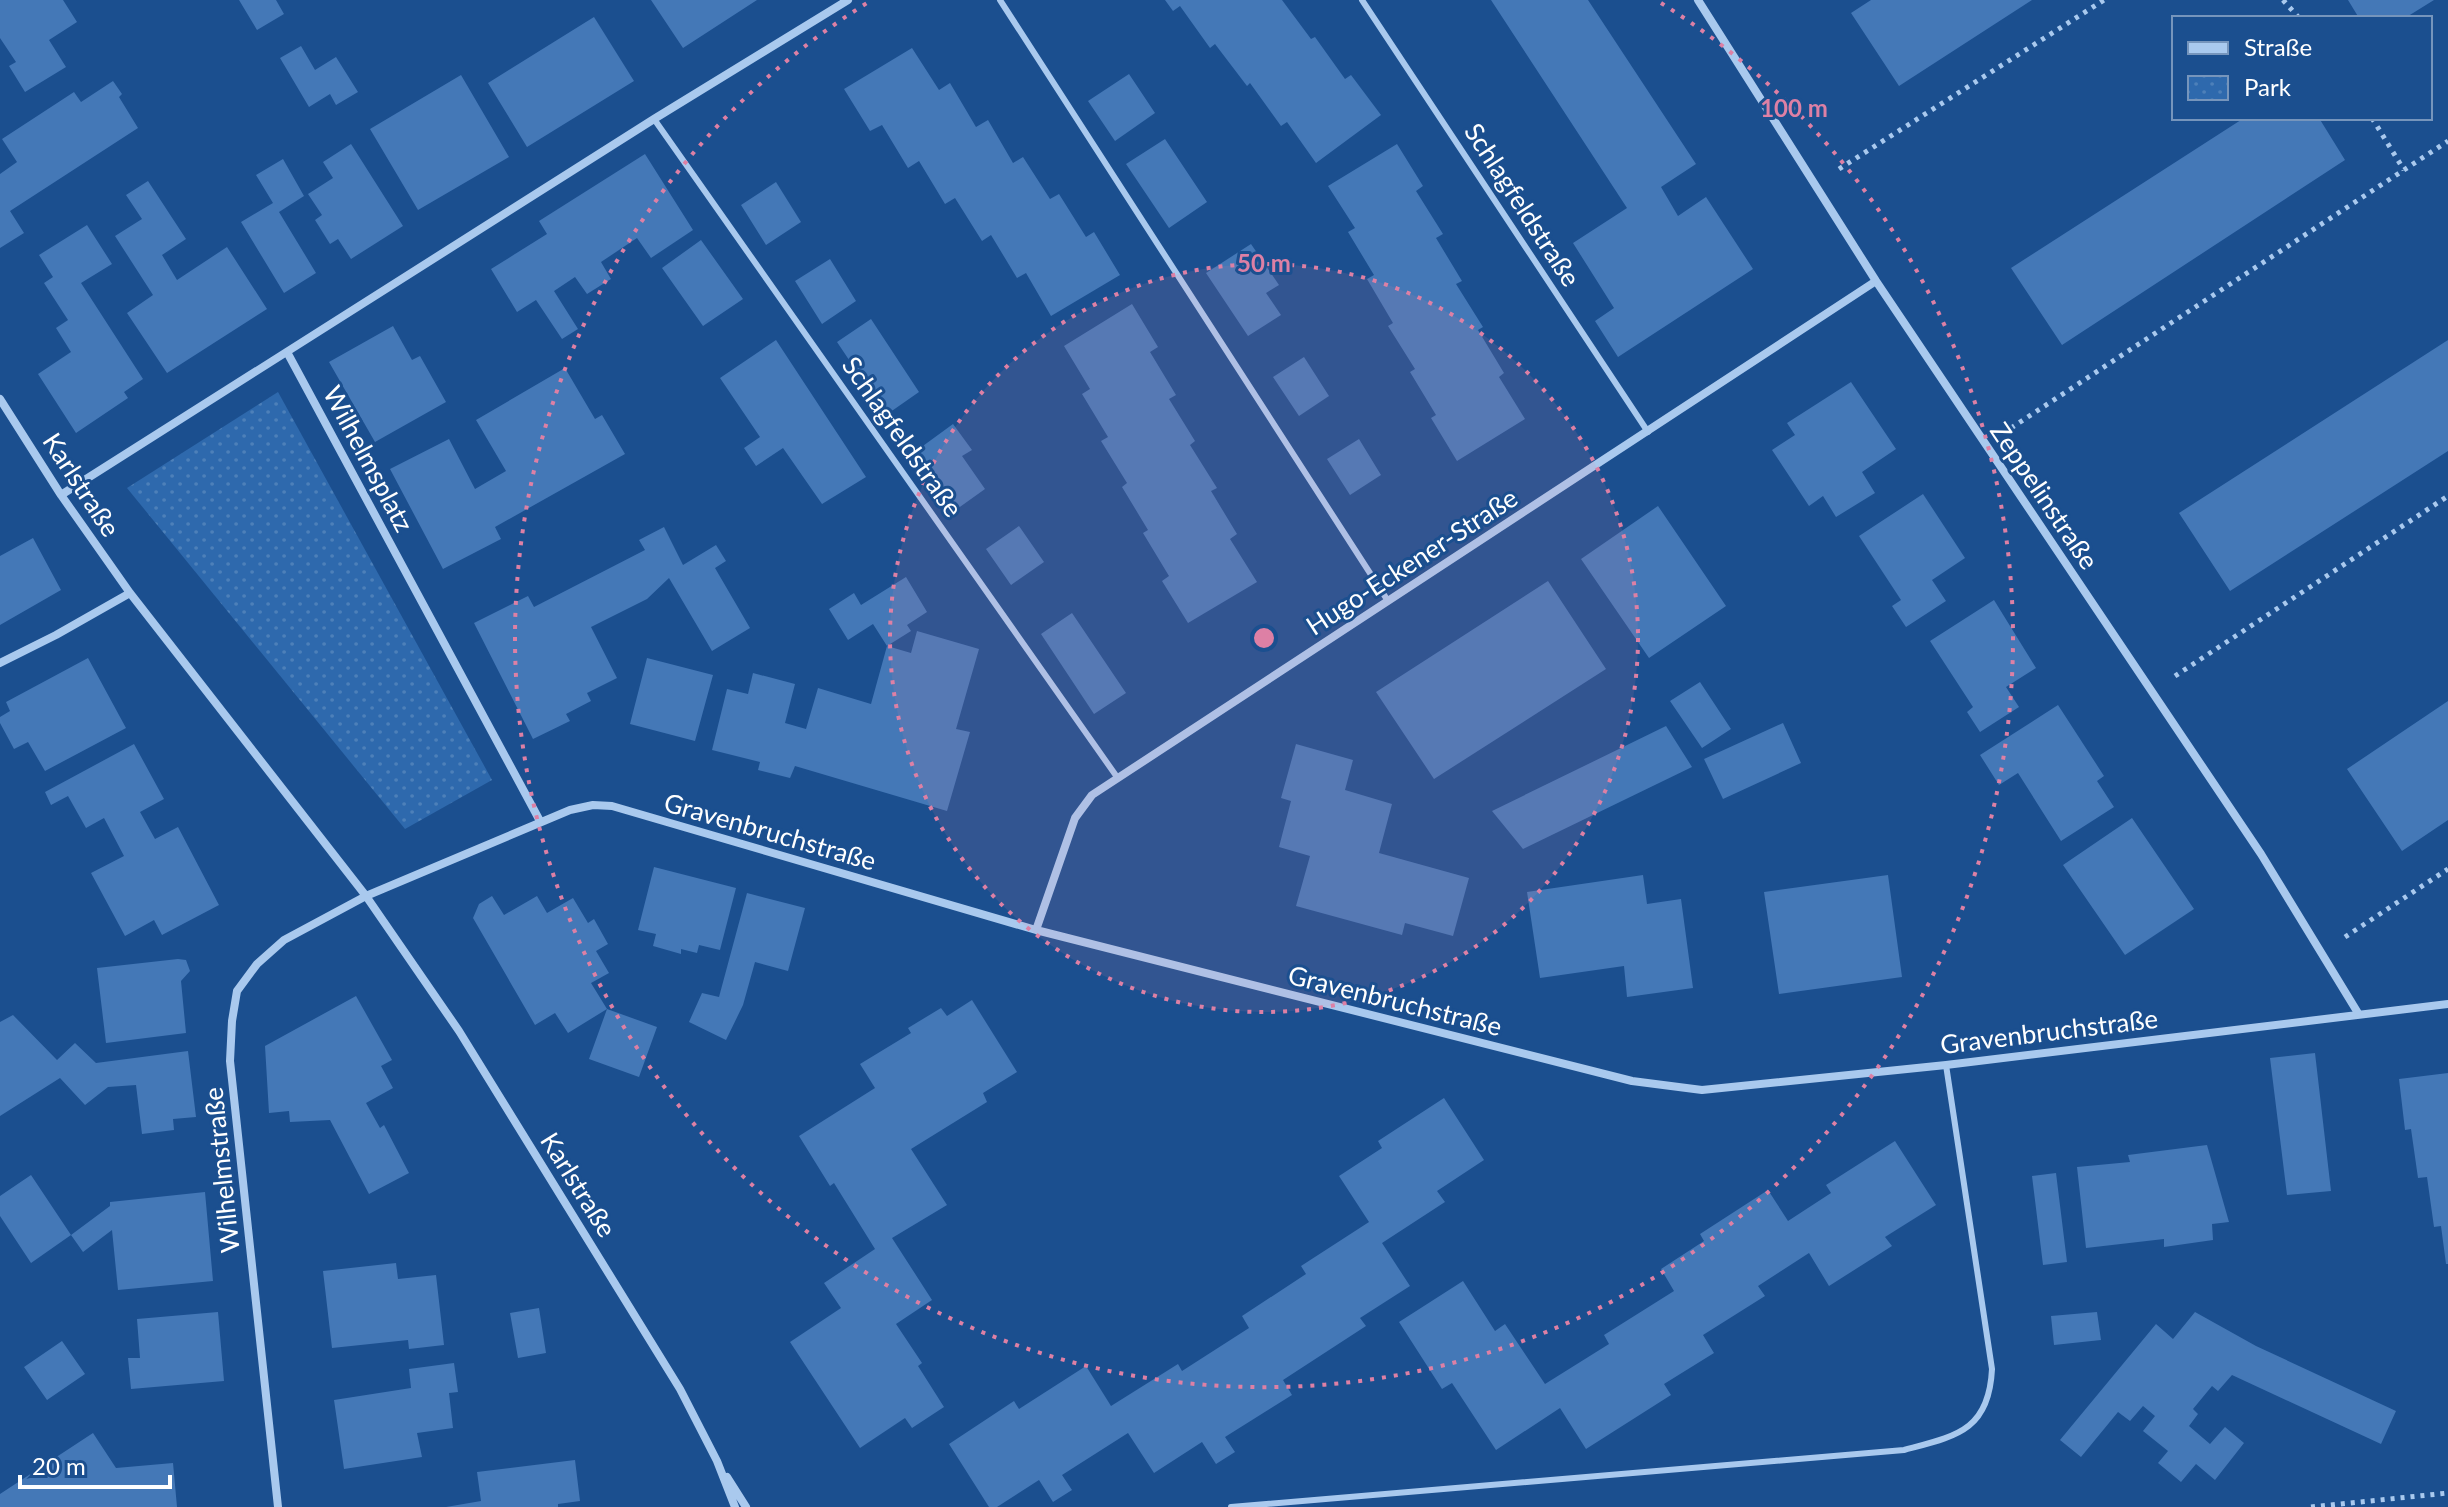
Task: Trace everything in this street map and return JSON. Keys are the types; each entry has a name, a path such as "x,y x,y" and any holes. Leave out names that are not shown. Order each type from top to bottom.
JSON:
{"street":[{"path":"61,495 654,119 848,0"},
{"name":"Zeppelinstraße","path":"1698,0 1876,281 2261,854 2358,1013"},
{"name":"Hugo-Eckener-Straße","path":"1036,930 1075,818 1092,795 1876,281"},
{"name":"Wilhelmsplatz","path":"287,352 540,821"},
{"name":"Karlstraße","path":"0,399 61,495 130,593"},
{"path":"0,663 130,593 366,896"},
{"name":"Gravenbruchstraße","path":"366,896 540,821 593,805 612,806 1036,930 1632,1081 1702,1090 1946,1065 2448,1004"},
{"name":"Karlstraße","path":"366,896 459,1031 680,1389 717,1461 735,1507"},
{"name":"Wilhelmstraße","path":"278,1507 230,1061 232,1021 237,991 257,964 284,940 366,896"},
{"path":"717,1461 746,1507"}],"lane":[{"path":"1000,0 1388,601"},
{"name":"Schlagfeldstraße","path":"1362,0 1648,432"},
{"name":"Schlagfeldstraße","path":"654,119 1117,777"},
{"path":"1231,1507 1904,1450 1946,1438 1976,1422 1991,1392 1992,1369 1946,1065"}],"path":[{"path":"1815,185 2104,0"},
{"path":"2283,0 2297,16"},
{"path":"2373,120 2404,170"},
{"path":"1986,445 2448,141"},
{"path":"2152,692 2448,496"},
{"path":"2321,953 2448,869"},
{"path":"2311,1507 2448,1493"}],"green space":[{"path":"278,392 492,780 405,829 127,488"}],"building":[{"path":"0,0 63,0 77,22 49,40 66,67 25,92 9,66 16,62 0,38"},
{"path":"239,0 276,0 284,14 257,30"},
{"path":"651,0 757,0 683,48"},
{"path":"1165,0 1282,0 1311,39 1315,37 1345,79 1351,75 1381,115 1316,163 1287,122 1281,126 1250,83 1247,86 1215,44 1210,48 1180,6 1173,11"},
{"path":"1491,0 1588,0 1696,164 1661,187 1678,216 1706,197 1753,269 1618,357 1595,321 1614,308 1573,243 1627,208"},
{"path":"1871,0 2032,0 1899,86 1851,13"},
{"path":"2348,0 2434,0 2408,16 2358,16"},
{"path":"594,17 634,81 527,147 488,83"},
{"path":"301,46 315,70 336,57 358,92 336,105 330,94 309,107 280,58"},
{"path":"912,48 939,90 950,83 976,127 988,120 1013,163 1023,157 1050,199 1059,194 1086,237 1094,232 1120,275 1051,316 1026,273 1017,278 991,235 982,241 955,198 945,204 919,161 908,168 882,125 870,131 844,89"},
{"path":"1129,74 1155,113 1115,141 1088,101"},
{"path":"461,75 509,157 418,210 370,129"},
{"path":"113,81 138,128 10,211 24,233 0,248 0,174 17,162 2,139 74,92 81,102"},
{"path":"2241,120 2320,120 2345,160 2062,345 2011,268"},
{"path":"1165,139 1207,202 1169,228 1126,164"},
{"path":"351,144 403,226 351,259 338,239 330,244 315,220 322,215 308,194 333,178 323,162"},
{"path":"1397,144 1423,186 1416,191 1443,234 1436,238 1462,281 1456,284 1483,327 1478,330 1504,373 1499,377 1525,419 1457,461 1431,418 1436,415 1410,372 1415,369 1388,326 1393,323 1367,279 1374,275 1348,232 1355,228 1328,186"},
{"path":"645,154 693,230 651,258 637,238 601,262 611,279 587,294 575,277 554,291 578,329 562,339 536,300 517,312 491,269 547,234 539,221"},
{"path":"283,159 304,196 279,212 316,273 284,293 241,222 273,203 256,175"},
{"path":"148,181 186,239 162,255 177,280 227,247 267,309 167,373 127,313 153,295 115,236 142,219 126,195"},
{"path":"776,182 801,222 766,245 741,205"},
{"path":"87,225 112,264 81,283 143,379 124,392 128,398 76,433 38,374 71,352 56,328 68,320 44,283 53,277 39,255"},
{"path":"701,240 743,299 703,326 662,268"},
{"path":"1251,244 1279,285 1266,293 1281,315 1248,336 1206,273"},
{"path":"830,259 856,301 822,324 795,281"},
{"path":"1132,304 1158,347 1150,352 1176,395 1169,399 1195,441 1190,445 1217,488 1211,491 1237,534 1230,539 1257,582 1188,623 1162,581 1169,576 1143,533 1148,530 1122,487 1127,483 1101,441 1108,437 1082,394 1090,389 1064,346"},
{"path":"871,319 919,392 886,415 837,342"},
{"path":"393,326 412,360 420,356 446,402 375,442 329,362"},
{"path":"776,340 866,477 822,504 783,448 756,466 744,448 760,437 720,378"},
{"path":"2448,340 2448,451 2230,591 2179,513"},
{"path":"1304,357 1329,396 1299,416 1273,377"},
{"path":"565,368 595,419 602,415 625,454 495,527 501,539 443,569 390,469 449,439 475,489 506,471 476,420"},
{"path":"1851,382 1896,449 1862,472 1875,493 1836,517 1823,496 1809,506 1772,450 1795,435 1787,423"},
{"path":"953,424 972,450 962,456 985,489 957,509 916,451"},
{"path":"1359,439 1381,475 1350,495 1327,459"},
{"path":"1923,494 1965,558 1932,580 1946,601 1906,627 1892,606 1901,600 1859,536"},
{"path":"1658,506 1726,606 1649,658 1581,559"},
{"path":"1019,526 1044,562 1011,585 986,549"},
{"path":"664,527 683,565 716,545 726,561 715,568 750,628 712,651 669,578 647,599 591,627 617,678 587,693 591,701 566,714 570,721 533,739 474,623 528,596 534,607 645,550 639,540"},
{"path":"33,538 61,590 0,625 0,556"},
{"path":"906,577 927,612 907,625 911,631 887,646 873,624 848,640 829,609 854,593 861,605"},
{"path":"1548,581 1606,669 1434,779 1376,692"},
{"path":"1994,600 2036,668 2006,687 2019,707 1980,732 1967,712 1973,707 1930,641"},
{"path":"1072,613 1126,693 1094,714 1041,634"},
{"path":"917,631 979,649 956,729 970,732 947,811 795,766 790,778 758,770 760,762 712,750 727,689 748,694 753,673 795,684 785,723 806,729 818,688 871,704 887,646 911,653"},
{"path":"88,658 126,728 45,771 28,742 14,749 0,723 0,717 10,711 6,702"},
{"path":"647,658 713,675 695,741 630,724"},
{"path":"1700,682 1731,729 1702,748 1670,701"},
{"path":"2448,701 2448,820 2402,851 2347,769"},
{"path":"2058,705 2104,776 2097,781 2114,807 2061,841 2018,773 1999,785 1980,755"},
{"path":"1783,723 1801,763 1723,799 1704,759"},
{"path":"1666,726 1692,767 1523,849 1492,811"},
{"path":"134,744 164,799 140,812 155,839 178,827 219,905 162,935 154,920 125,936 91,873 124,856 104,818 86,828 68,796 51,805 45,792"},
{"path":"1296,744 1353,760 1345,790 1392,804 1379,853 1469,878 1453,936 1405,923 1402,935 1296,906 1310,856 1279,847 1291,801 1281,798"},
{"path":"2132,818 2194,909 2125,955 2063,865"},
{"path":"654,867 736,888 720,950 699,945 697,953 681,949 681,954 653,946 656,934 638,930"},
{"path":"1643,875 1647,904 1681,899 1693,988 1627,997 1624,966 1540,978 1527,892"},
{"path":"1888,875 1902,977 1779,994 1764,892"},
{"path":"747,893 805,908 788,971 755,962 743,1005 726,1040 689,1022 702,993 719,997"},
{"path":"492,896 504,915 537,896 547,913 573,898 588,923 594,919 608,944 596,951 609,973 591,983 607,1009 568,1033 555,1013 535,1025 473,918 479,904"},
{"path":"186,960 190,971 181,981 186,1033 106,1043 97,968"},
{"path":"356,996 392,1060 381,1066 393,1088 366,1103 380,1128 384,1125 409,1173 369,1194 330,1120 290,1122 289,1111 269,1113 265,1046"},
{"path":"972,1000 1017,1072 983,1093 987,1102 911,1149 947,1205 892,1238 932,1300 896,1324 922,1363 918,1366 944,1407 912,1428 905,1418 860,1448 790,1342 841,1308 824,1283 875,1249 834,1183 830,1186 799,1136 875,1088 860,1064 911,1033 908,1028 941,1008 947,1016"},
{"path":"607,1009 657,1027 639,1077 589,1059"},
{"path":"13,1015 57,1060 75,1043 96,1063 188,1051 196,1117 173,1119 174,1130 142,1134 136,1085 108,1087 85,1105 60,1078 0,1116 0,1022"},
{"path":"2315,1053 2331,1191 2287,1195 2270,1058"},
{"path":"2448,1073 2446,1264 2441,1226 2434,1227 2427,1177 2418,1178 2411,1129 2405,1130 2399,1079"},
{"path":"1444,1098 1484,1160 1437,1191 1445,1202 1382,1243 1410,1286 1360,1318 1366,1326 1283,1380 1292,1395 1225,1437 1235,1452 1216,1464 1202,1442 1154,1473 1128,1433 1062,1475 1072,1490 1053,1502 1039,1480 997,1507 989,1507 949,1444 1014,1401 1019,1409 1086,1366 1111,1406 1178,1364 1182,1371 1249,1328 1242,1316 1306,1274 1301,1266 1369,1222 1339,1176 1382,1148 1378,1141"},
{"path":"1895,1141 1936,1205 1885,1237 1892,1246 1829,1286 1809,1253 1758,1286 1765,1296 1703,1335 1714,1353 1664,1384 1671,1395 1586,1449 1560,1408 1496,1450 1452,1383 1442,1389 1399,1322 1463,1281 1495,1331 1505,1324 1545,1384 1609,1344 1604,1335 1674,1291 1661,1269 1704,1241 1700,1234 1768,1190 1788,1221 1831,1193 1826,1185"},
{"path":"2207,1145 2229,1222 2212,1224 2213,1240 2164,1247 2164,1239 2086,1248 2077,1167 2130,1162 2128,1155"},
{"path":"2056,1173 2067,1262 2043,1265 2032,1176"},
{"path":"31,1175 71,1235 31,1263 0,1216 0,1196"},
{"path":"205,1192 213,1281 118,1290 112,1230 83,1252 71,1235 110,1206 110,1202"},
{"path":"396,1263 398,1279 436,1275 444,1345 409,1349 408,1340 332,1348 323,1271"},
{"path":"539,1308 546,1353 518,1358 510,1313"},
{"path":"218,1312 224,1381 131,1389 128,1358 140,1358 137,1319"},
{"path":"2097,1312 2101,1340 2054,1345 2051,1316"},
{"path":"2195,1312 2256,1346 2396,1411 2381,1444 2232,1375 2218,1391 2212,1386 2193,1409 2198,1414 2189,1426 2210,1444 2225,1427 2244,1443 2215,1480 2196,1464 2181,1482 2158,1463 2168,1451 2143,1431 2155,1416 2143,1406 2130,1421 2118,1412 2081,1457 2060,1440 2156,1324 2173,1339"},
{"path":"62,1341 85,1374 47,1400 24,1367"},
{"path":"454,1363 458,1392 449,1393 453,1428 417,1433 422,1457 344,1469 334,1400 411,1388 409,1369"},
{"path":"93,1433 116,1468 173,1463 177,1507 0,1507 0,1494"},
{"path":"575,1460 580,1501 558,1504 558,1507 446,1507 481,1501 477,1472"}]}
